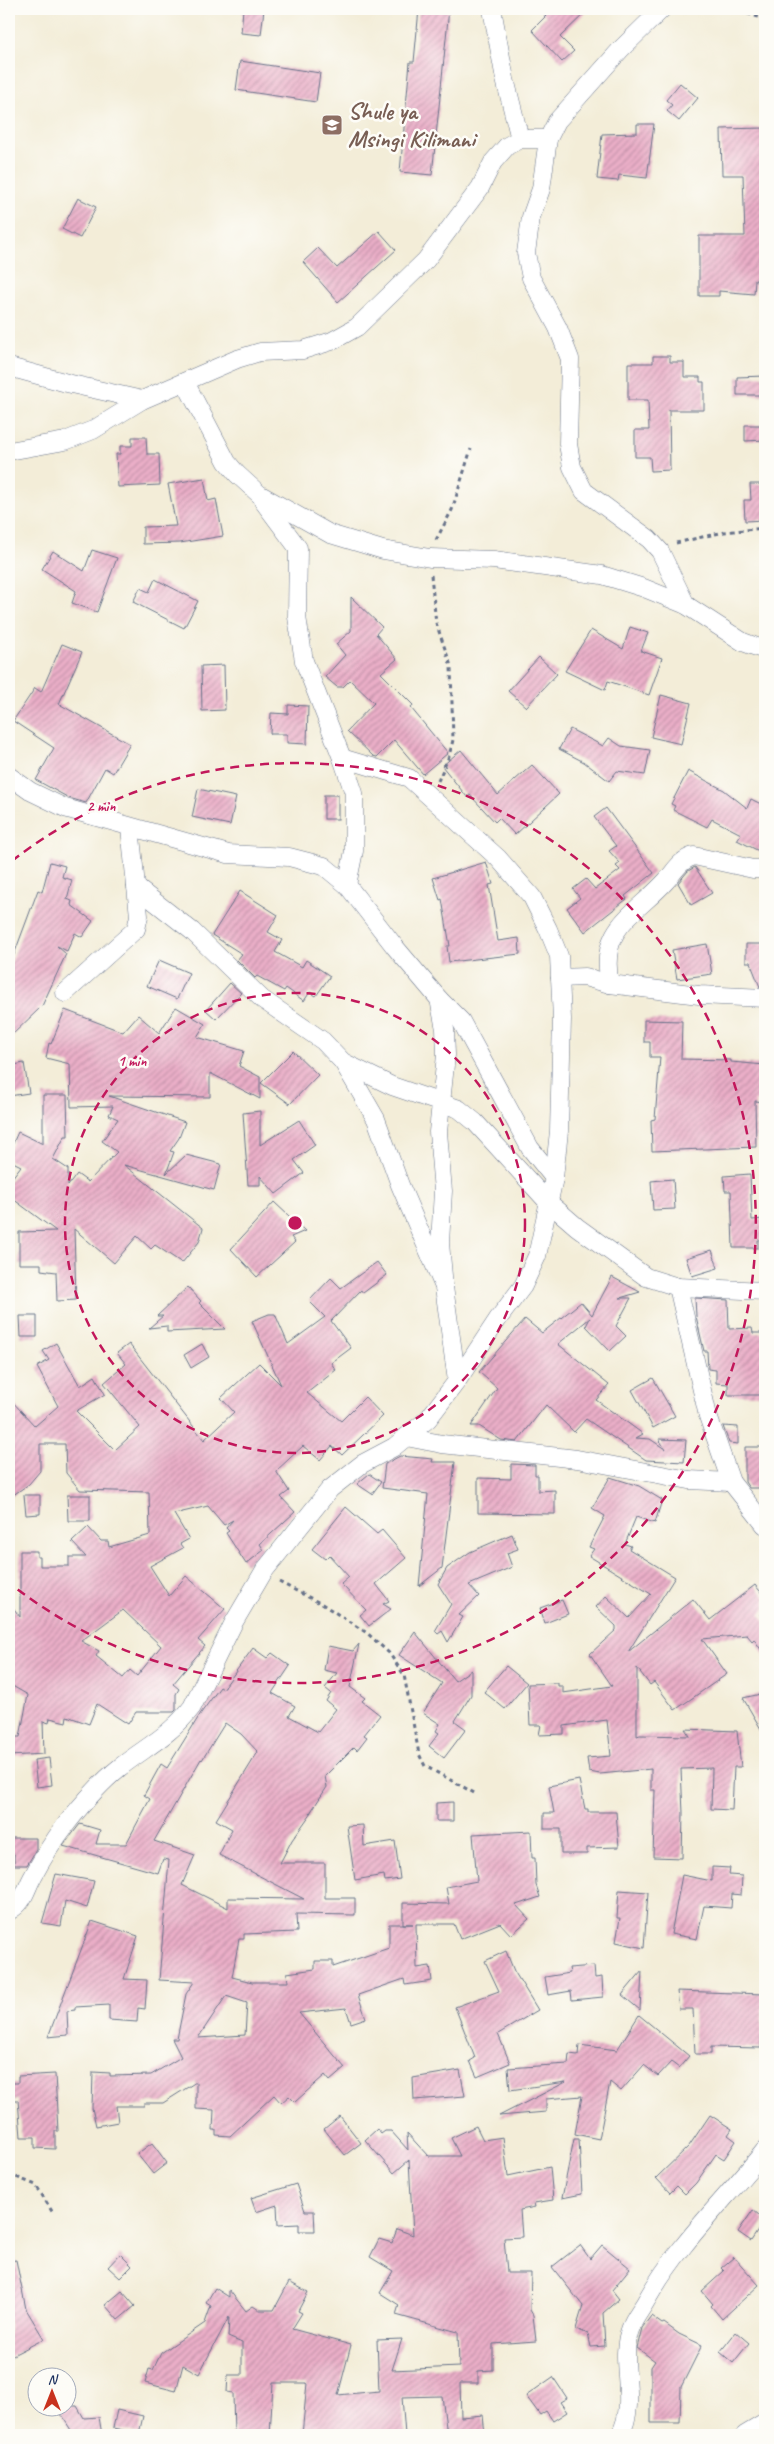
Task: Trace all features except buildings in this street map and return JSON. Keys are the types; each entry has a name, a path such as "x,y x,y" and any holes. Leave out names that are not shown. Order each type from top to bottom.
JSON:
{"street":[{"path":"492,9 505,79 520,139"},
{"path":"662,9 568,107 548,139 541,189 530,217 526,253 530,278 558,328 570,359 568,444 572,467 584,491 656,546 670,568 686,605"},
{"path":"9,450 72,438 93,430 142,400 237,359 260,352 303,350 332,341 356,327 426,260 480,188 493,162 506,146 520,139 548,139"},
{"path":"9,367 67,383 142,400"},
{"path":"185,382 227,462 259,494 298,548 297,617 304,662 354,793 354,851 347,885"},
{"path":"259,494 330,534 383,550 430,558 494,560 602,575 644,588 686,605 743,642 765,650"},
{"path":"9,1911 17,1907 23,1899 31,1879 51,1846 84,1801 119,1768 169,1734 192,1707 234,1622 264,1571 330,1489 362,1464 394,1446 428,1419 457,1381 522,1286 537,1256 547,1201 554,1178 562,1065 559,956 532,897 498,858 409,778 342,758"},
{"path":"9,776 30,791 65,808 130,827 228,854 289,857 324,866 347,885 395,947 439,999 461,1021 530,1148 554,1178"},
{"path":"65,993 136,929 139,916 130,827"},
{"path":"610,984 607,957 614,936 626,918 666,882 687,858 694,856 753,869 765,869"},
{"path":"136,887 192,931 262,999 323,1041 343,1062 376,1119 400,1184 444,1287"},
{"path":"560,978 585,977 610,984 699,995 765,998"},
{"path":"439,999 445,1029 446,1055 438,1132 443,1191 440,1243 457,1381"},
{"path":"343,1062 392,1086 459,1110 474,1122 547,1201 576,1228 646,1277 678,1287 765,1291"},
{"path":"678,1287 708,1416 731,1482 765,1525"},
{"path":"406,1437 442,1444 577,1459 689,1480 731,1482"},
{"path":"620,2435 628,2414 630,2399 627,2341 631,2327 652,2289 684,2242 765,2150"},
{"path":"745,2435 765,2423"}],"path":[{"path":"732,9 765,20"},
{"path":"435,801 437,784 449,756 453,740 451,666 436,623 430,558 437,536 452,510 471,449"},
{"path":"656,546 687,542 724,532 765,528"},
{"path":"264,1571 283,1584 322,1604 367,1633 389,1653 404,1674 419,1754 425,1766 476,1794"},
{"path":"9,2174 36,2185 53,2213"}],"place":[{"name":"Shule ya Msingi Kilimani","path":"332,125"}]}
